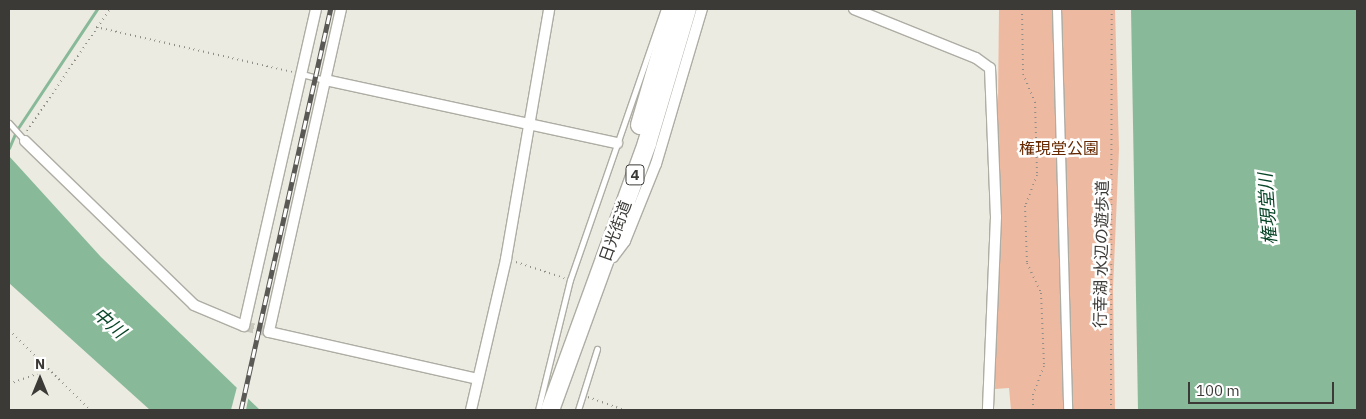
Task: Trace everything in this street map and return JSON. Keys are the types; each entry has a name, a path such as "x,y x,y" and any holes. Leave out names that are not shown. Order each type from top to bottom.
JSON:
{"highway":[{"name":"日光街道","path":"602,257 674,9"},
{"name":"日光街道","path":"550,410 687,9"}],"street":[{"path":"23,139 194,304 244,326 316,9"},
{"path":"340,9 269,332 477,379"},
{"path":"471,410 506,259 526,125 549,9"},
{"path":"602,257 617,252 625,241 656,164 702,9"},
{"path":"854,9 976,58 990,68 996,217 988,410"},
{"path":"1057,9 1068,410"},
{"path":"325,80 526,125 617,143"}],"lane":[{"path":"538,410 570,280 664,9"},
{"path":"302,74 325,80"},
{"path":"9,123 23,139"},
{"path":"578,410 597,349"}],"path":[{"path":"23,139 96,27 110,9"},
{"path":"1022,9 1023,74 1035,102 1037,175 1025,206 1027,263 1040,293 1044,366 1032,394 1033,410"},
{"name":"行幸湖 水辺の遊歩道","path":"1111,410 1112,9"},
{"path":"96,27 302,74"},
{"path":"506,259 570,280"},
{"path":"9,330 90,410"},
{"path":"9,384 38,374"},
{"path":"583,394 624,410"}],"green space":[{"name":"権現堂公園","path":"999,9 1115,9 1119,149 1113,289 1115,410 1011,410 1009,388 995,389"}],"water":[{"name":"権現堂川","path":"1131,9 1357,9 1357,410 1138,410"},
{"name":"中川","path":"9,156 101,257 260,410 150,410 9,283"}],"pier":[{"path":"238,383 249,395 246,410 231,410"}],"waterway":[{"path":"18,128 97,9"},
{"path":"9,148 15,134"}],"tunnel":[{"path":"244,326 269,332"}],"railway":[{"path":"241,410 331,9"}]}
